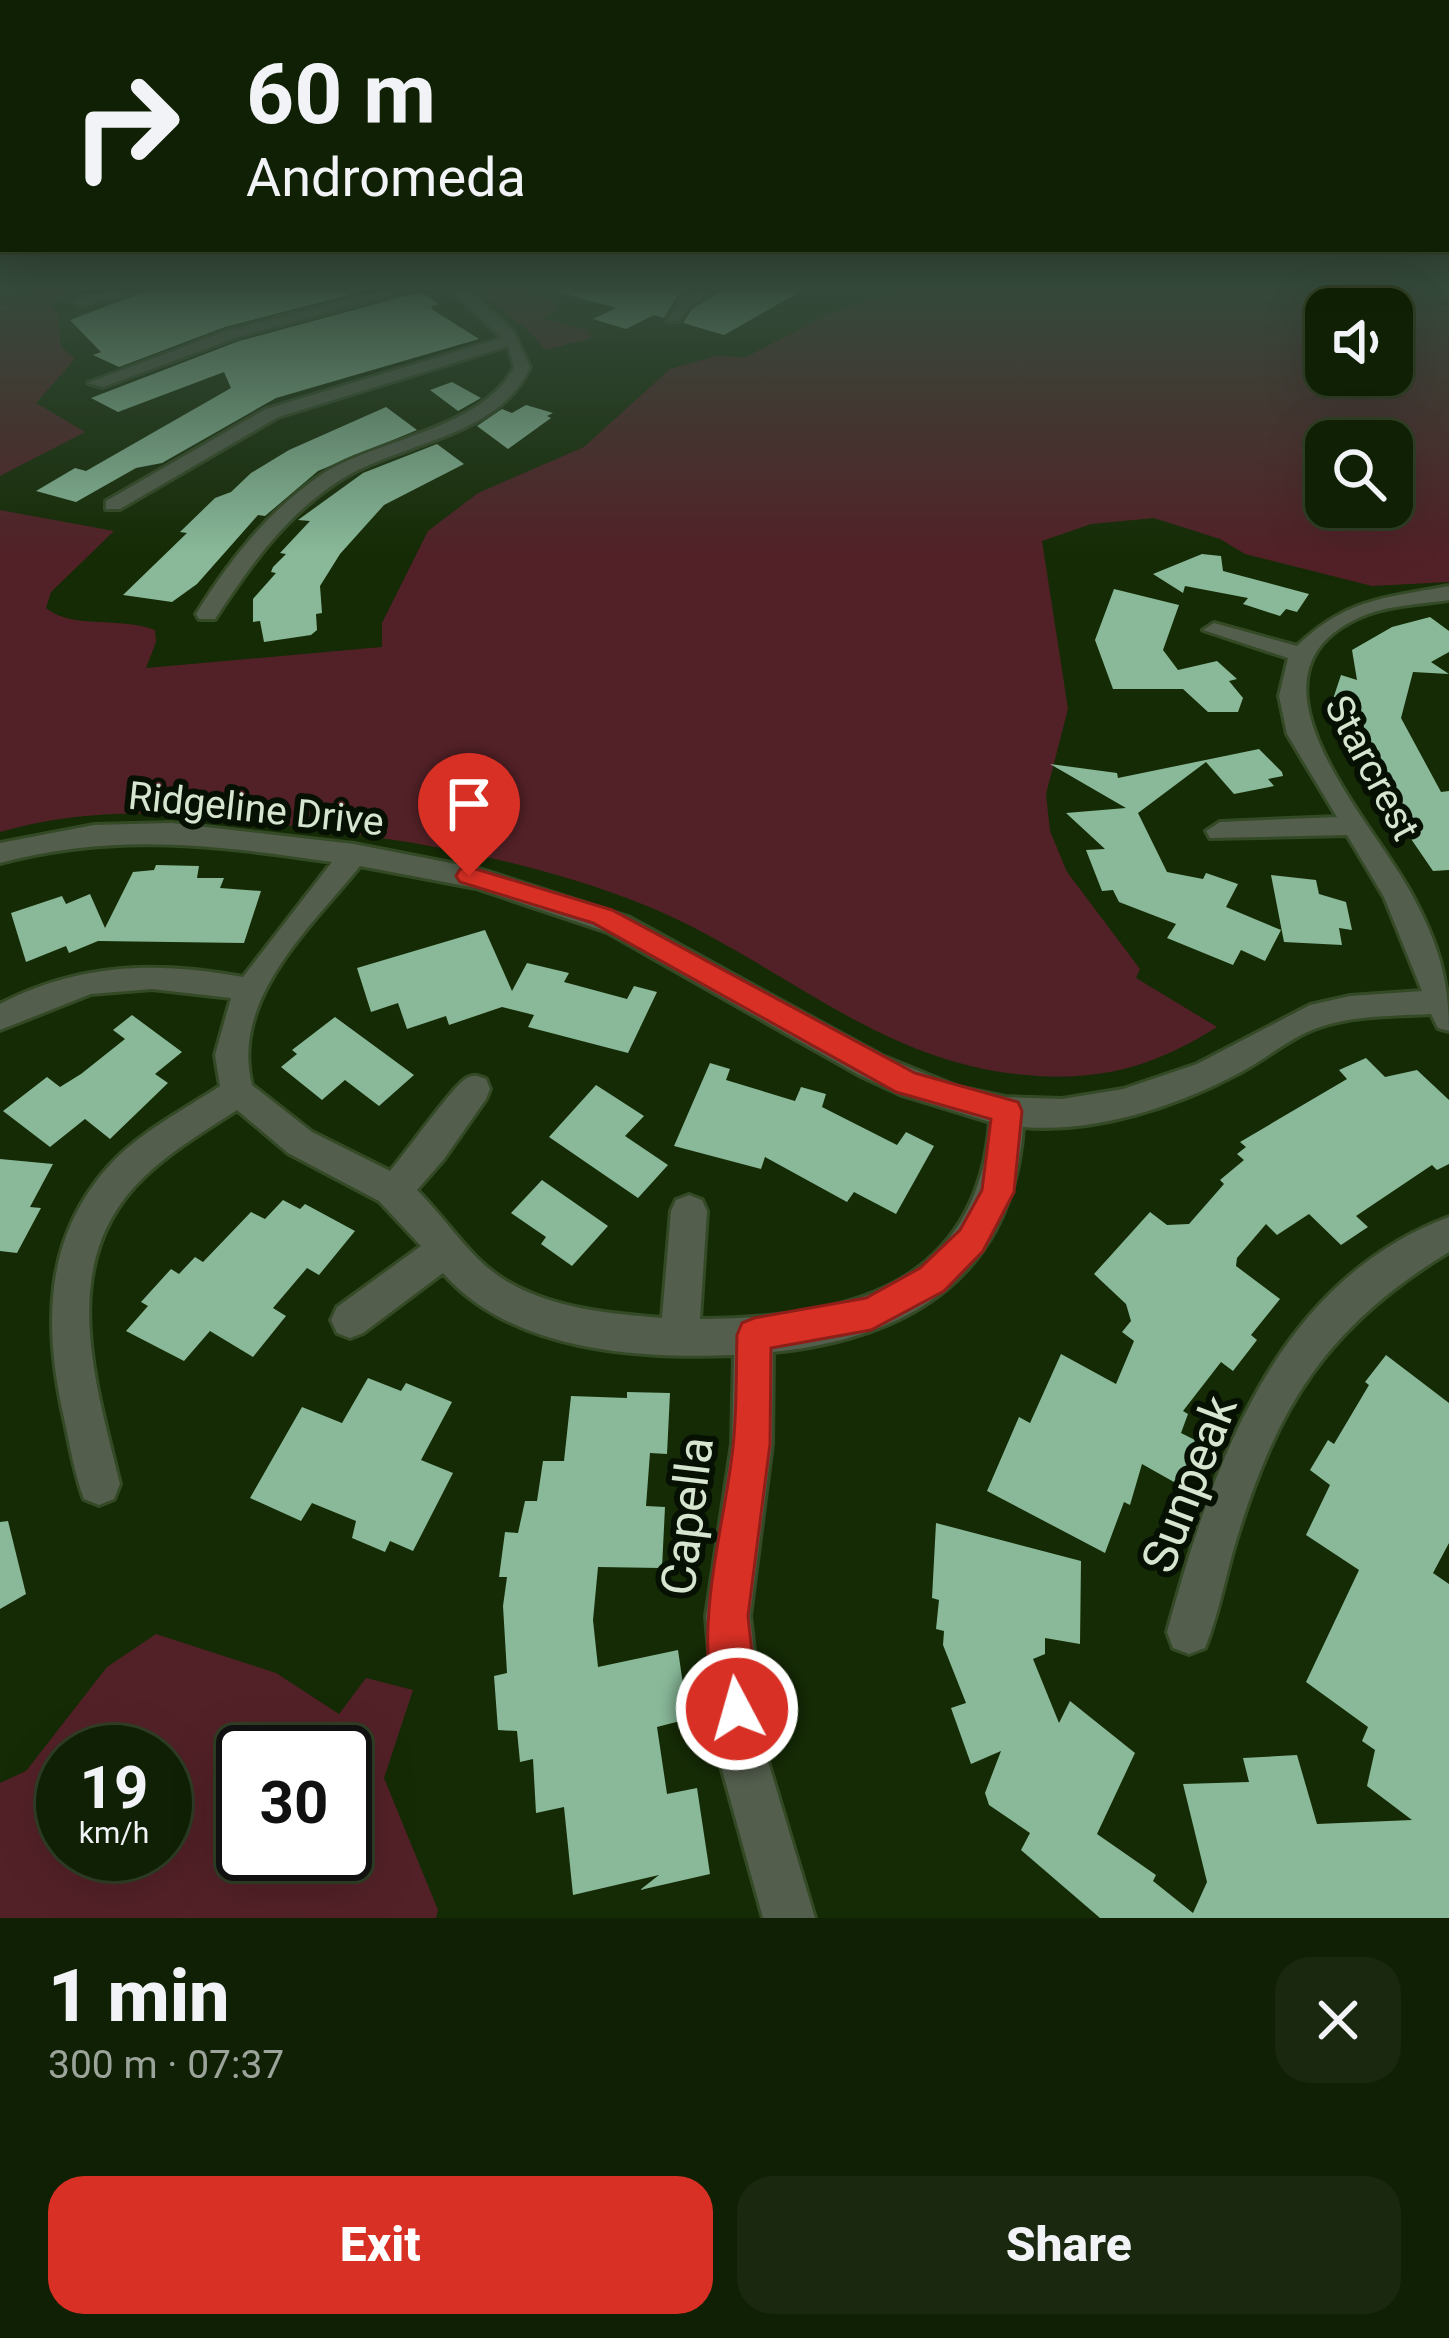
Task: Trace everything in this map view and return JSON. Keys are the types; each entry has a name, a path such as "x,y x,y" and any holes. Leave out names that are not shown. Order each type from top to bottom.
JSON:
{"street":[{"path":"97,382 115,376"},
{"path":"113,505 272,413 387,376"},
{"path":"208,614 232,573 323,481 475,414 512,387 518,376"},
{"name":"Starcrest","path":"1444,1011 1398,896 1300,734 1291,696 1300,654 1332,626 1363,608 1449,593"},
{"path":"1214,630 1300,654"},
{"path":"1220,831 1357,826"},
{"name":"Ridgeline Drive","path":"0,853 107,832 191,834 354,854 510,885 603,916 907,1083 1007,1111 1119,1104 1184,1086 1319,1015 1375,1005 1444,1011"},
{"path":"354,854 249,990 230,1056 238,1093 305,1146 393,1191 443,1250 492,1293 548,1318 680,1336 754,1335 871,1314 932,1280 971,1240 998,1192 1007,1111"},
{"path":"0,1018 28,1001 92,980 178,975 249,990"},
{"path":"393,1191 432,1149 474,1089"},
{"path":"98,1484 66,1330 70,1265 86,1223 121,1176 238,1093"},
{"path":"680,1336 689,1211"},
{"name":"Sunpeak","path":"1189,1632 1213,1538 1250,1442 1299,1360 1336,1311 1402,1261 1449,1233"},
{"path":"350,1320 443,1250"},
{"name":"Capella","path":"754,1335 752,1444 728,1616 742,1755 789,1918"}],"shaded area":[{"path":"0,376 60,376 36,403 85,432 0,476"},
{"path":"663,376 1305,376 1305,396 1413,396 1413,376 1449,376 1449,582 1372,586 1245,554 1220,539 1154,518 1091,524 1042,541 1068,709 1046,794 1050,831 1067,872 1140,969 1136,978 1217,1027 1153,1060 1087,1075 1038,1076 981,1068 928,1053 832,1008 693,927 642,904 481,856 276,824 157,814 78,816 0,832 0,510 114,531 51,592 46,608 69,619 155,630 156,642 146,668 382,647 382,623 428,531 478,493 584,447"},
{"path":"156,1634 276,1673 339,1714 366,1678 413,1690 384,1778 438,1910 436,1918 0,1918 0,1783 26,1771 36,1758 36,1881 192,1881 192,1725 62,1725 107,1667"}],"building":[{"path":"149,376 215,376 118,412 91,398"},
{"path":"226,376 353,376 276,398 162,463 136,468 76,502 36,491 75,468 86,471 231,388"},
{"path":"452,382 481,398 458,411 430,390"},
{"path":"526,405 553,413 508,449 477,426 502,409 512,413"},
{"path":"386,407 417,430 318,471 265,516 258,515 197,584 172,602 123,595 187,533 180,532 215,498 231,492 251,473 289,450"},
{"path":"437,444 464,464 384,505 340,554 320,586 322,613 316,614 317,630 264,642 260,621 253,622 253,599 276,573 271,572 273,567 286,554 280,553 310,521 298,520 363,473"},
{"path":"1202,554 1221,556 1223,571 1309,594 1297,612 1286,609 1280,616 1243,604 1248,598 1185,586 1183,593 1153,574"},
{"path":"1114,589 1179,605 1163,650 1178,670 1217,661 1237,679 1229,681 1243,698 1238,712 1208,712 1183,689 1113,689 1095,640"},
{"path":"1430,617 1449,631 1449,652 1431,662 1449,674 1413,672 1401,718 1441,792 1449,791 1449,870 1433,871 1359,763 1332,702 1341,675 1357,680 1352,650 1392,627"},
{"path":"1259,749 1282,772 1283,776 1268,779 1274,786 1234,794 1206,762 1138,813 1167,872 1203,879 1206,873 1238,884 1226,907 1281,930 1265,961 1241,950 1233,965 1167,938 1176,924 1119,902 1113,890 1102,891 1086,850 1105,849 1066,813 1126,808 1050,764 1117,773 1118,778"},
{"path":"156,865 199,866 197,878 224,878 220,888 261,891 244,943 98,941 69,953 66,946 26,962 11,913 62,896 66,904 90,894 105,928 133,872 154,870"},
{"path":"1271,875 1316,880 1319,894 1346,902 1352,930 1339,928 1342,945 1284,942"},
{"path":"485,930 512,991 527,963 569,973 564,982 627,999 634,986 657,992 628,1053 528,1027 534,1015 502,1007 449,1025 446,1016 407,1029 398,1003 371,1012 357,968"},
{"path":"132,1015 182,1052 155,1074 168,1083 110,1139 85,1119 50,1147 3,1111 47,1077 60,1087 81,1074 125,1039 113,1030"},
{"path":"335,1017 414,1075 379,1106 345,1080 322,1100 281,1067 297,1054 292,1050"},
{"path":"1366,1058 1385,1077 1417,1070 1449,1100 1449,1164 1437,1170 1432,1165 1356,1216 1368,1227 1341,1245 1309,1214 1277,1235 1266,1224 1237,1258 1236,1266 1280,1299 1251,1335 1257,1340 1233,1371 1221,1362 1183,1411 1188,1414 1181,1433 1197,1441 1181,1486 1142,1464 1130,1505 1124,1502 1105,1553 987,1491 1019,1417 1030,1423 1061,1354 1116,1384 1134,1341 1122,1332 1131,1321 1126,1304 1094,1274 1150,1212 1167,1225 1189,1224 1224,1184 1220,1180 1244,1160 1237,1154 1246,1147 1240,1142 1347,1079 1339,1070"},
{"path":"710,1063 730,1069 726,1080 795,1101 801,1087 826,1094 822,1107 897,1145 906,1132 934,1146 896,1214 854,1192 847,1202 765,1157 761,1169 674,1146"},
{"path":"596,1085 644,1116 625,1136 668,1165 638,1198 549,1137"},
{"path":"0,1159 53,1164 30,1207 41,1208 17,1253 0,1251"},
{"path":"542,1180 608,1226 572,1266 541,1244 546,1237 511,1213"},
{"path":"283,1200 300,1209 305,1204 355,1231 319,1275 307,1268 273,1308 286,1316 253,1357 210,1331 184,1361 126,1331 148,1306 141,1302 171,1269 179,1274 195,1257 203,1262 251,1212 265,1219"},
{"path":"1386,1355 1449,1403 1449,1543 1433,1573 1449,1584 1449,1918 1100,1918 1021,1850 1030,1833 989,1805 985,1793 1001,1751 971,1764 951,1708 966,1703 943,1645 944,1631 936,1629 939,1600 932,1598 936,1523 1081,1561 1080,1644 1045,1638 1045,1654 1033,1659 1059,1723 1070,1701 1135,1753 1097,1834 1156,1875 1153,1881 1193,1913 1207,1882 1183,1784 1249,1782 1243,1758 1297,1755 1317,1824 1412,1820 1367,1786 1375,1750 1362,1741 1368,1727 1306,1682 1359,1570 1306,1535 1330,1485 1310,1470 1328,1440 1334,1444 1369,1385 1365,1382"},
{"path":"368,1378 401,1391 406,1383 452,1402 421,1460 453,1473 413,1551 390,1541 385,1552 352,1538 356,1521 312,1503 301,1521 250,1498 302,1407 342,1423"},
{"path":"627,1392 670,1393 667,1454 650,1453 646,1506 665,1507 662,1568 598,1567 593,1620 598,1667 678,1650 688,1719 657,1727 667,1794 697,1788 710,1874 640,1890 659,1875 573,1895 564,1807 536,1813 533,1759 520,1762 517,1731 498,1730 494,1676 507,1673 503,1606 507,1577 499,1577 505,1532 518,1533 525,1501 537,1501 543,1461 564,1461 571,1396 627,1398"},
{"path":"8,1521 26,1594 0,1609 0,1522"}],"route":[{"path":"469,876 603,916 907,1083 1007,1111 998,1192 971,1240 932,1280 871,1314 754,1335 752,1444 728,1616 737,1709"}]}
